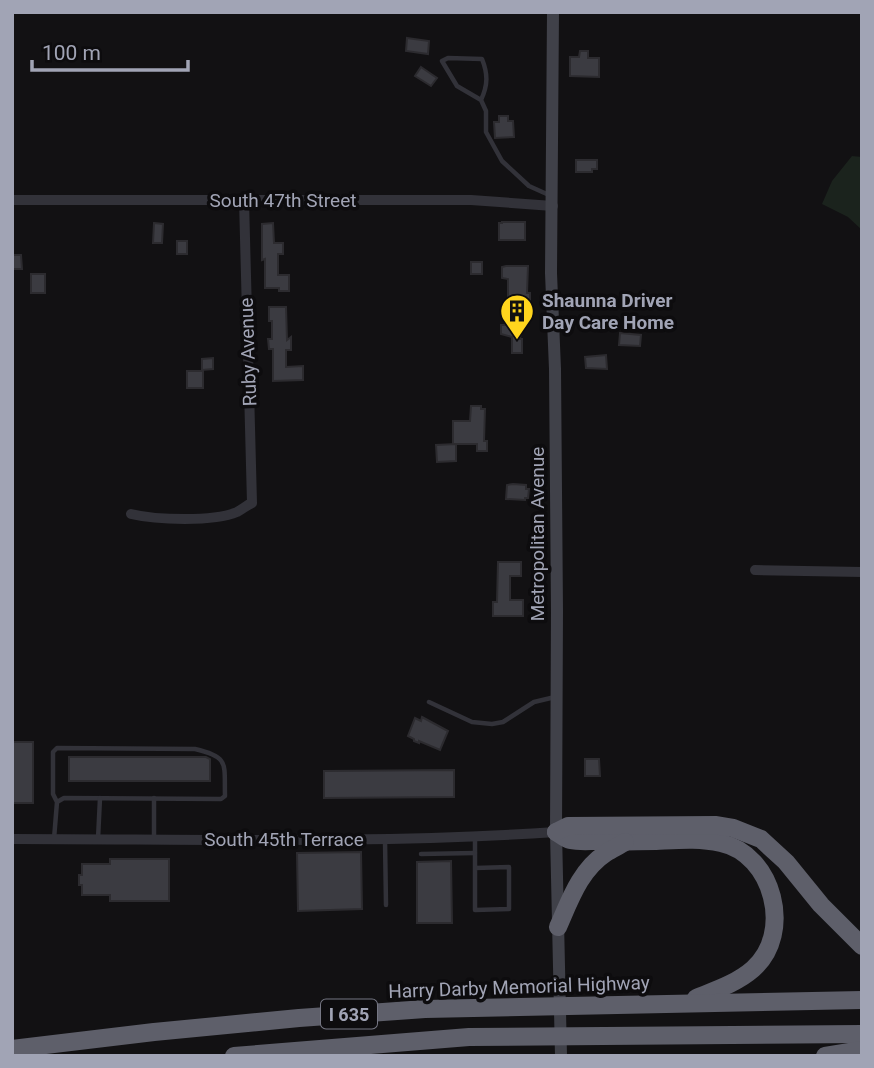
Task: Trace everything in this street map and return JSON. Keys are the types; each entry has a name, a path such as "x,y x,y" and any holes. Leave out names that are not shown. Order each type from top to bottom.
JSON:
{"highway":[{"path":"687,1003 740,979 756,967 768,949 774,931 775,909 768,884 758,867 743,853 724,843 695,839 626,842 568,840 556,832 568,826 715,825 733,828 761,839 786,862 821,905 862,946"},
{"path":"558,927 577,885 590,866 626,842"},
{"name":"Harry Darby Memorial Highway","path":"12,1049 286,1019 413,1010 862,1000"},
{"name":"I 635","path":"234,1056 469,1037 862,1034"},
{"path":"825,1056 862,1050"}],"main road":[{"name":"Metropolitan Avenue","path":"554,12 551,273 555,381 556,832 561,1056"}],"street":[{"name":"South 47th Street","path":"12,200 553,201"},
{"name":"Ruby Avenue","path":"131,514 151,519 215,517 237,512 252,503 244,200"},
{"path":"755,570 862,572"},
{"name":"South 45th Terrace","path":"12,839 475,838 556,832"}],"lane":[{"path":"481,100 486,90 487,77 482,59 448,58 442,61 457,86 481,100 486,111 486,132 502,162 529,186 553,201"},
{"path":"429,702 472,722 492,724 503,722 534,702 556,696"},
{"path":"54,839 57,802 52,794 53,752 57,748 195,749 211,753 220,758 224,765 225,796 221,799 100,798 64,799 57,802"},
{"path":"98,839 100,798"},
{"path":"154,798 154,839"},
{"path":"475,838 475,853 475,868 475,910 509,909 509,867 475,868"},
{"path":"385,839 386,905"},
{"path":"421,854 475,853"}],"shaded area":[{"path":"852,156 862,157 862,230 848,217 822,204 832,181"}],"building":[{"path":"407,38 429,41 428,54 406,51"},
{"path":"580,51 588,51 588,58 599,58 599,77 570,76 570,57 579,57"},
{"path":"421,67 437,78 431,86 415,76"},
{"path":"499,116 508,116 508,121 513,121 514,137 495,138 494,122 499,122"},
{"path":"576,160 597,160 597,169 592,169 592,172 576,172"},
{"path":"525,222 525,240 499,240 499,223"},
{"path":"154,223 163,224 162,243 153,243"},
{"path":"273,223 274,243 283,243 283,254 278,254 278,275 289,275 289,291 265,288 262,224"},
{"path":"177,241 187,241 187,254 177,254"},
{"path":"12,255 21,255 22,269 12,269"},
{"path":"471,262 482,262 482,274 471,274"},
{"path":"528,266 527,293 530,293 530,305 518,305 518,332 521,332 522,353 512,353 512,337 501,334 501,325 505,325 504,308 508,308 508,279 502,278 502,267"},
{"path":"31,274 45,274 45,293 31,293"},
{"path":"269,307 286,307 287,340 291,337 291,350 286,350 286,367 303,366 303,380 273,381 273,349 269,349 268,339 272,339"},
{"path":"620,333 641,335 640,346 619,345"},
{"path":"606,355 607,369 586,368 585,357"},
{"path":"213,358 213,369 202,370 202,359"},
{"path":"187,371 203,371 203,388 187,388"},
{"path":"471,406 485,409 484,441 487,441 487,451 477,451 477,444 453,444 453,421 470,421"},
{"path":"456,444 456,461 437,462 436,445"},
{"path":"507,485 526,485 526,489 529,489 528,498 506,499"},
{"path":"498,562 521,562 521,576 510,576 510,600 523,600 523,616 493,616 493,602 497,602"},
{"path":"422,717 448,731 440,750 414,741 408,736 415,718 421,721"},
{"path":"12,742 33,742 33,803 12,803"},
{"path":"69,757 206,757 210,759 210,781 69,781"},
{"path":"585,759 599,759 600,776 585,776"},
{"path":"454,770 454,797 324,798 324,771"},
{"path":"361,852 362,909 298,911 297,853"},
{"path":"110,859 169,859 169,901 110,901 110,895 82,895 79,875 82,875 82,864 110,864"},
{"path":"451,861 452,923 417,923 417,862"}],"place":[{"name":"Shaunna Driver Day Care Home","path":"517,341"}]}
